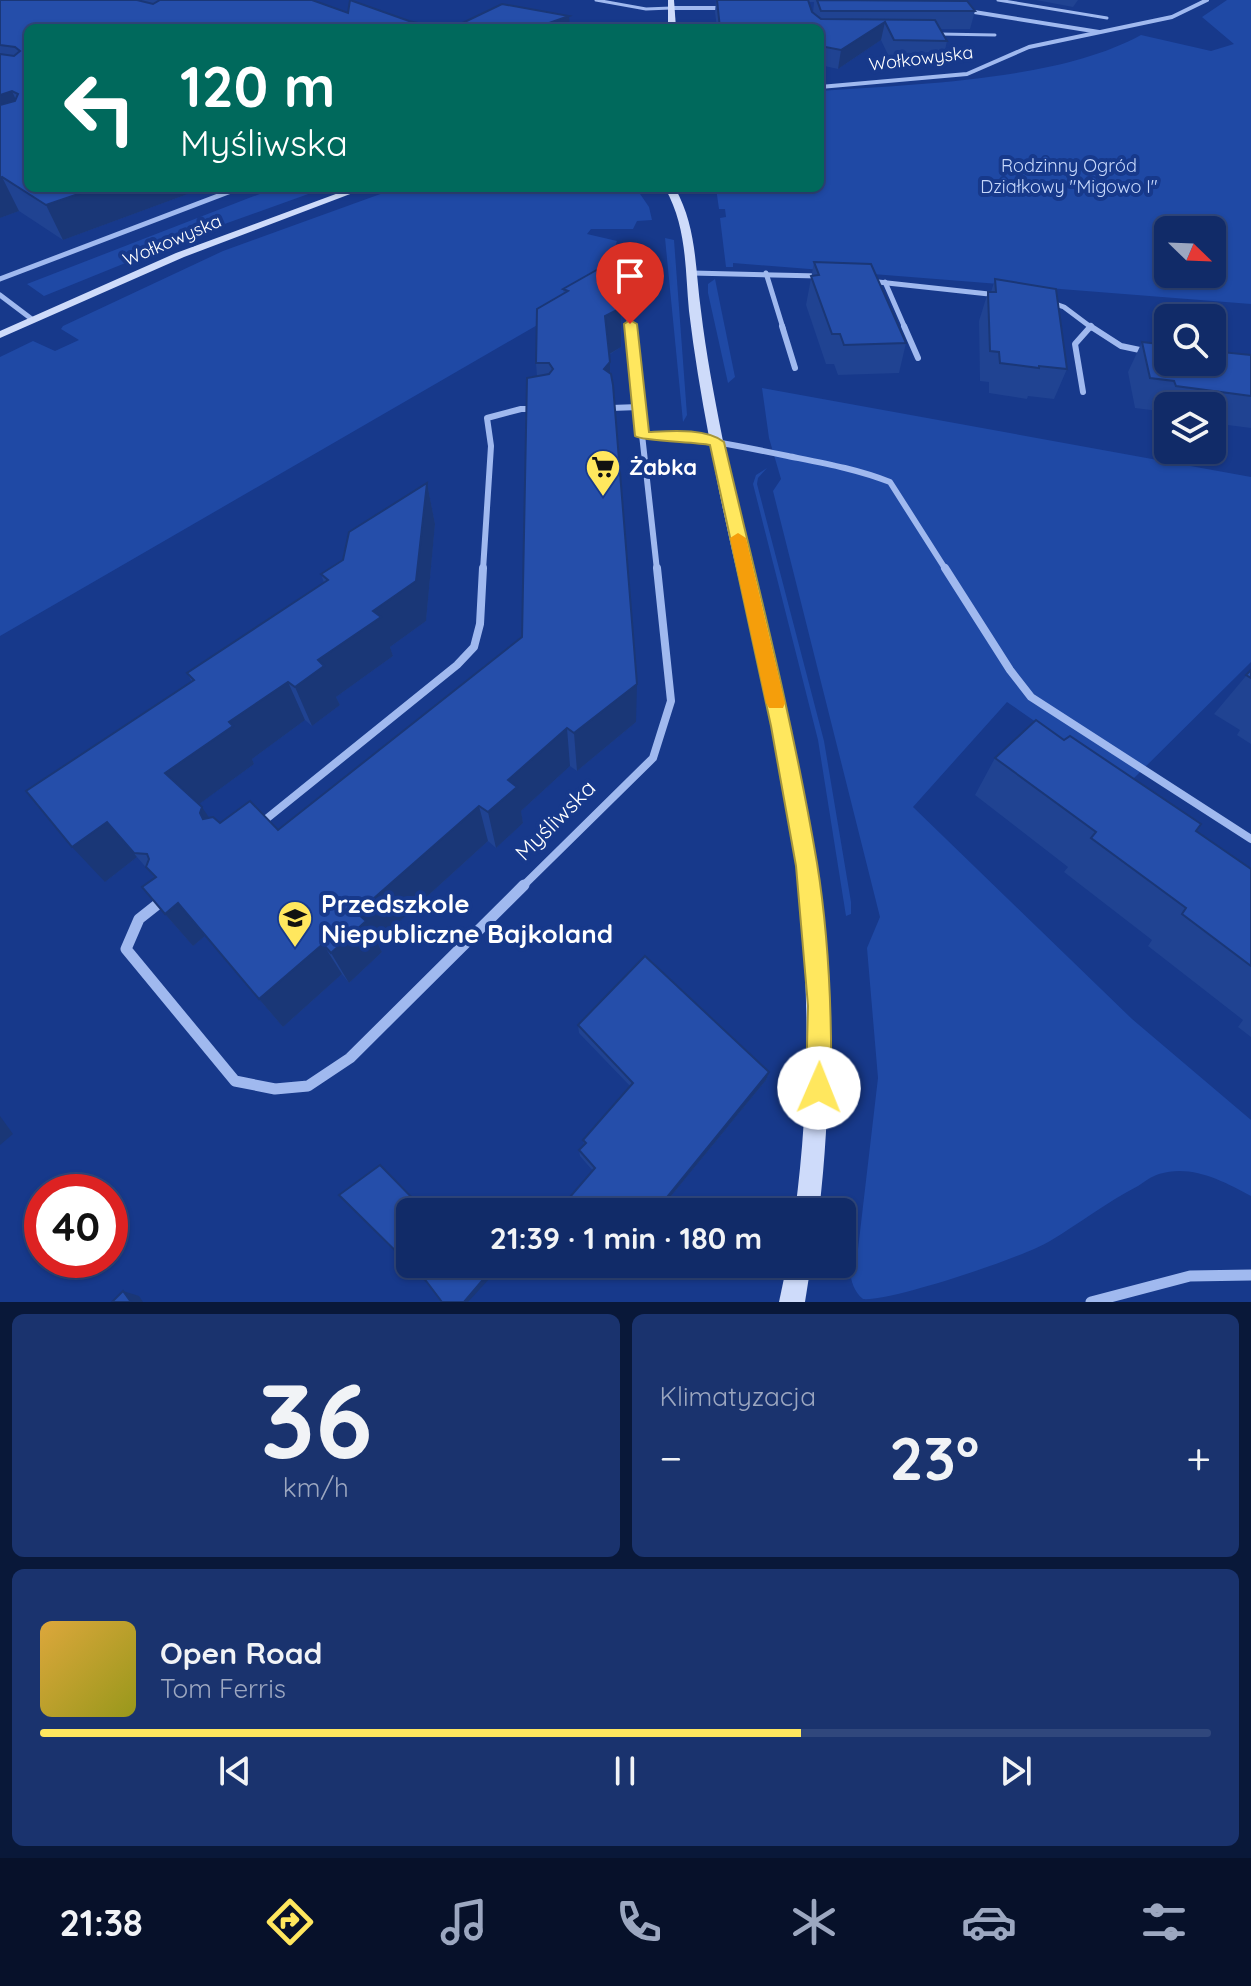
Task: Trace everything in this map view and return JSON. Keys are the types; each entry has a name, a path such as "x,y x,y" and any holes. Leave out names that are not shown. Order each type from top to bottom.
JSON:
{"street":[{"name":"Wołkowyska","path":"824,87 967,74 1029,47 1172,17 1207,0"},
{"path":"672,24 671,4 739,8"},
{"path":"958,10 1099,32"},
{"path":"0,279 228,192"},
{"name":"Wołkowyska","path":"0,335 180,255 350,192"},
{"path":"673,192 683,214 716,442 781,726 807,866 820,1006 819,1088 808,1198"},
{"path":"692,273 829,277"},
{"path":"766,273 795,368"},
{"path":"859,280 1012,296"},
{"path":"885,282 918,358"},
{"path":"0,295 33,320"},
{"name":"Myśliwska","path":"169,894 139,919 126,949 235,1081 275,1089 308,1086 350,1058 653,758 671,701 627,296"},
{"path":"1042,300 1065,306 1128,349 1154,354"},
{"path":"1083,392 1075,344 1091,326"},
{"path":"611,408 639,407"},
{"path":"256,827 457,665 474,647 481,609 491,446 487,418 521,409 550,409"},
{"path":"642,436 679,435 866,472 890,482 1010,670 1031,697 1251,839"},
{"path":"1091,1302 1167,1278 1221,1271 1251,1275"},
{"path":"792,1302 796,1278"}],"lane":[{"path":"596,0 646,9 671,4"},
{"path":"998,0 1107,18"},
{"path":"936,34 995,35"}],"green space":[{"name":"Rodzinny Ogród Działkowy \"Migowo I\"","path":"1227,0 1251,0 1251,304 733,263 733,267 726,267 720,218 726,217 725,209 719,209 717,192 824,192 824,91 985,78 1028,71 1107,50 1141,35 1211,51 1234,44 1202,17"},
{"path":"265,192 314,192 202,232 44,296 27,284"},
{"path":"386,192 639,192 649,207 652,220 637,221 633,229 591,229 587,234 617,241 615,247 604,254 615,280 0,636 0,357 33,341 55,351 79,340 61,329 63,326 223,251"},
{"path":"665,238 674,240 687,415 683,422"},
{"path":"715,279 735,377 728,383 708,293 708,284"},
{"path":"762,388 1154,459 1154,464 1180,464 1251,477 1251,662 1127,785 1007,702 913,807 1132,1019 1251,1120 1251,1196 1218,1180 1195,1173 1171,1171 1151,1178 1050,1241 1013,1258 899,1294 863,1299 858,1294 851,1278 856,1278 856,1249 878,1078 867,948 880,917 773,491 781,479 769,438"},
{"path":"767,468 757,484 824,741 851,902 851,914 846,916 818,740 753,484 756,475"}],"building":[{"path":"0,0 137,0 153,4 160,0 312,0 348,13 350,0 422,24 24,24 24,191 0,178 0,105 15,101 18,94 12,91 0,95 0,54 14,56 20,51 0,45"},
{"path":"717,0 808,0 812,12 821,19 935,20 947,41 894,40 885,22 841,50 824,47 824,24 720,24"},
{"path":"817,0 967,1 975,11 821,11"},
{"path":"502,4 569,16 546,24 460,24"},
{"path":"26,192 84,192 46,205"},
{"path":"616,259 621,308 605,316 610,362 604,369 611,374 613,385 637,684 574,733 567,728 508,780 517,787 488,812 479,806 357,913 366,921 331,953 323,944 259,999 178,903 165,914 142,887 156,877 146,867 147,854 134,853 107,822 72,847 26,791 194,680 187,673 328,580 321,574 343,560 349,532 427,483 416,581 373,611 381,617 318,660 324,666 295,687 288,682 229,722 233,726 165,773 202,807 200,813 203,819 213,817 220,823 250,801 278,830 522,637 527,378 549,374 553,369 549,363 536,363 537,309 568,291 563,289"},
{"path":"814,262 871,264 906,343 844,345 840,334 832,334 811,276 819,275"},
{"path":"995,279 1056,289 1067,369 1000,363 999,352 990,351 988,292 996,292"},
{"path":"1142,342 1154,343 1154,376 1226,376 1226,352 1251,355 1251,396 1176,386 1174,381 1150,378"},
{"path":"1036,720 1064,740 1070,736 1201,824 1196,831 1251,869 1251,966 1182,914 1186,908 1091,838 1096,832 995,758"},
{"path":"645,956 769,1072 666,1198 569,1198 595,1168 579,1150 586,1143 583,1140 633,1083 578,1025"},
{"path":"380,1165 412,1198 396,1198 396,1251 339,1195"},
{"path":"423,1278 484,1278 464,1302 442,1302"},
{"path":"123,1291 131,1302 112,1302"}],"slow traffic":[{"path":"738,538 776,703"}],"place":[{"name":"Żabka","path":"603,498"},
{"name":"Przedszkole Niepubliczne Bajkoland","path":"295,949"}],"route":[{"path":"630,324 642,436 679,435 716,442 781,726 807,866 820,1006 819,1088"}]}
